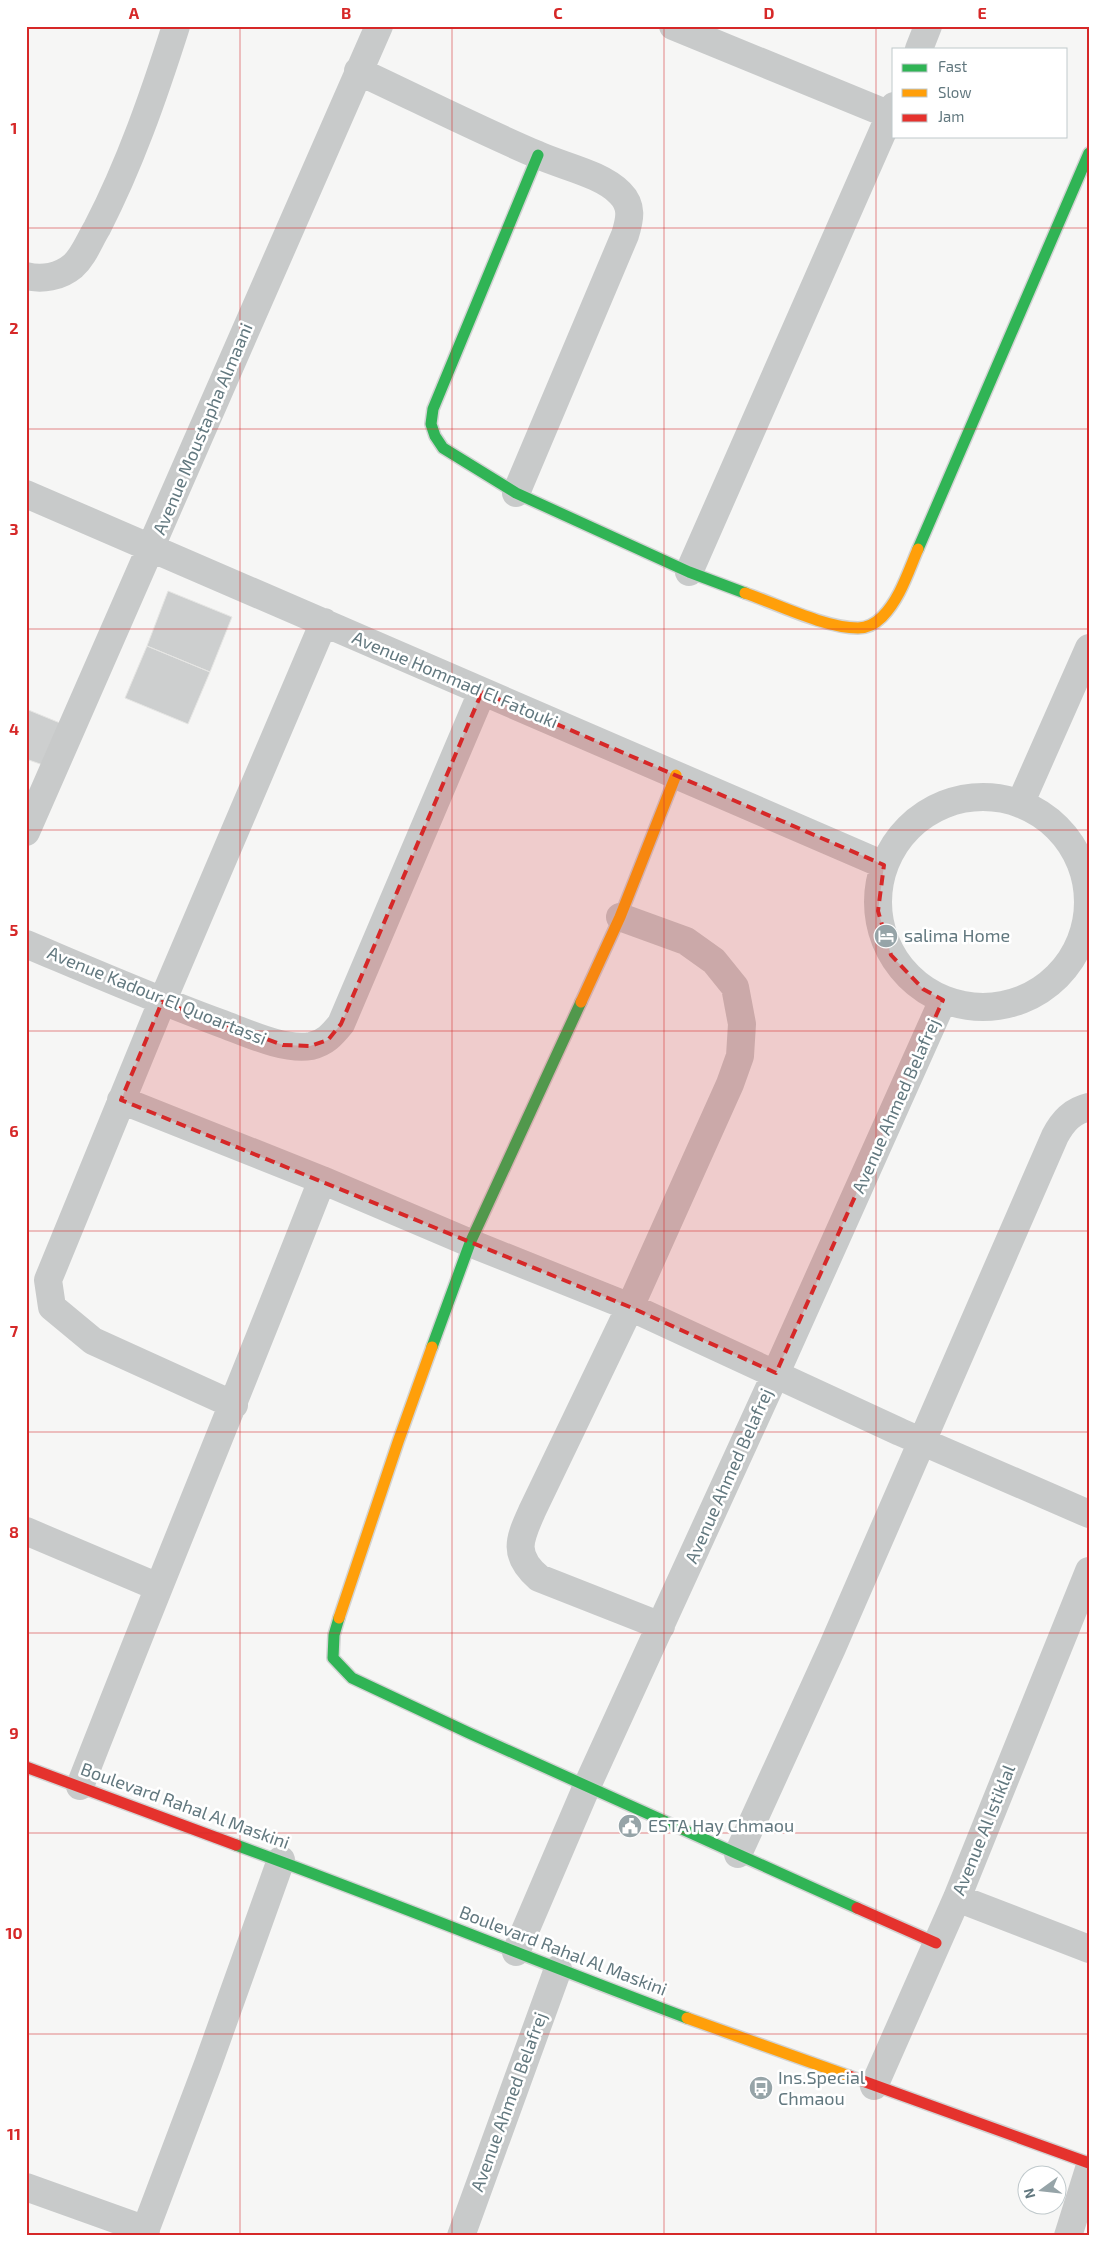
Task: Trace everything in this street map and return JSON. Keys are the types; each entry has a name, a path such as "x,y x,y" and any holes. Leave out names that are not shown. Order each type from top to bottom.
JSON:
{"street":[{"path":"26,276 35,278 58,276 73,266 85,252 115,190 155,90 176,26"},
{"name":"Avenue Moustapha Almaani","path":"26,832 379,26"},
{"path":"673,26 892,111 690,572"},
{"path":"919,48 928,26"},
{"path":"358,71 538,155 604,181 620,193 629,206 630,221 516,492"},
{"path":"538,155 432,409 431,424 442,448 516,492 690,572 828,623 859,628 871,626 882,617 897,598 1089,153"},
{"name":"Avenue Hommad El Fatouki","path":"26,494 884,865"},
{"path":"234,1405 93,1342 52,1307 48,1280 162,1002 324,622"},
{"path":"1020,804 1089,648"},
{"name":"Avenue Kadour El Quoartassi","path":"26,944 162,1002 283,1044 310,1046 328,1040 341,1024 482,692"},
{"path":"676,775 620,917 470,1243 361,1549 334,1635 333,1658 352,1678 468,1733 936,1943"},
{"path":"984,797 1002,798 1020,804 1033,810 1056,826 1073,848 1080,861 1088,903 1084,946 1059,975 1030,997 1002,1006 986,1008 957,1005 923,989 905,973 891,955 882,934 878,911 878,887 884,865 892,848 916,820 948,802 965,798 984,797"},
{"path":"620,917 686,942 714,961 735,987 742,1024 740,1056 730,1084 630,1307 533,1508 521,1537 519,1548 528,1569 538,1578 662,1626"},
{"name":"Avenue Ahmed Belafrej","path":"516,1952 587,1786 662,1626 943,1000"},
{"path":"122,1100 630,1307 1089,1514"},
{"path":"738,1854 924,1441 1058,1131 1066,1118 1082,1108 1089,1107"},
{"path":"80,1786 158,1587 234,1405 322,1180"},
{"path":"26,1531 158,1587"},
{"name":"Avenue Al Istiklal","path":"874,2086 936,1943 958,1898 1089,1571"},
{"name":"Boulevard Rahal Al Maskini","path":"26,1767 281,1860 558,1969 1089,2163"},
{"path":"26,2187 145,2233 281,1860"},
{"path":"958,1898 1089,1949"},
{"name":"Avenue Ahmed Belafrej","path":"461,2236 558,1969"},
{"path":"1068,2236 1089,2169"}],"highlighted area":[{"path":"482,692 884,865 878,911 891,955 923,989 943,1000 776,1373 630,1307 121,1100 162,1002 283,1045 310,1046 328,1040 341,1024"}],"building":[{"path":"168,591 232,617 210,672 147,646"},
{"path":"147,646 210,672 188,724 125,698"},
{"path":"26,709 60,723 43,765 26,759"}],"traffic: fast":[{"path":"918,549 1089,153"},
{"path":"538,155 433,409 431,424 435,436 443,448 516,493 689,572 745,593"},
{"path":"432,1347 470,1243 581,1002"},
{"path":"339,1618 334,1635 333,1658 352,1678 469,1733 857,1908"},
{"path":"236,1845 687,2018"}],"traffic: slow":[{"path":"745,593 816,620 845,627 865,627 880,619 894,602 918,549"},
{"path":"581,1002 620,917 676,775"},
{"path":"339,1618 432,1347"},
{"path":"687,2018 849,2076"}],"traffic: jam":[{"path":"26,1767 236,1845"},
{"path":"857,1908 936,1943"},
{"path":"849,2076 1089,2163"}],"place":[{"name":"salima Home","path":"886,936"},
{"name":"ESTA Hay Chmaou","path":"630,1826"},
{"name":"Ins.Special Chmaou","path":"761,2088"}]}
